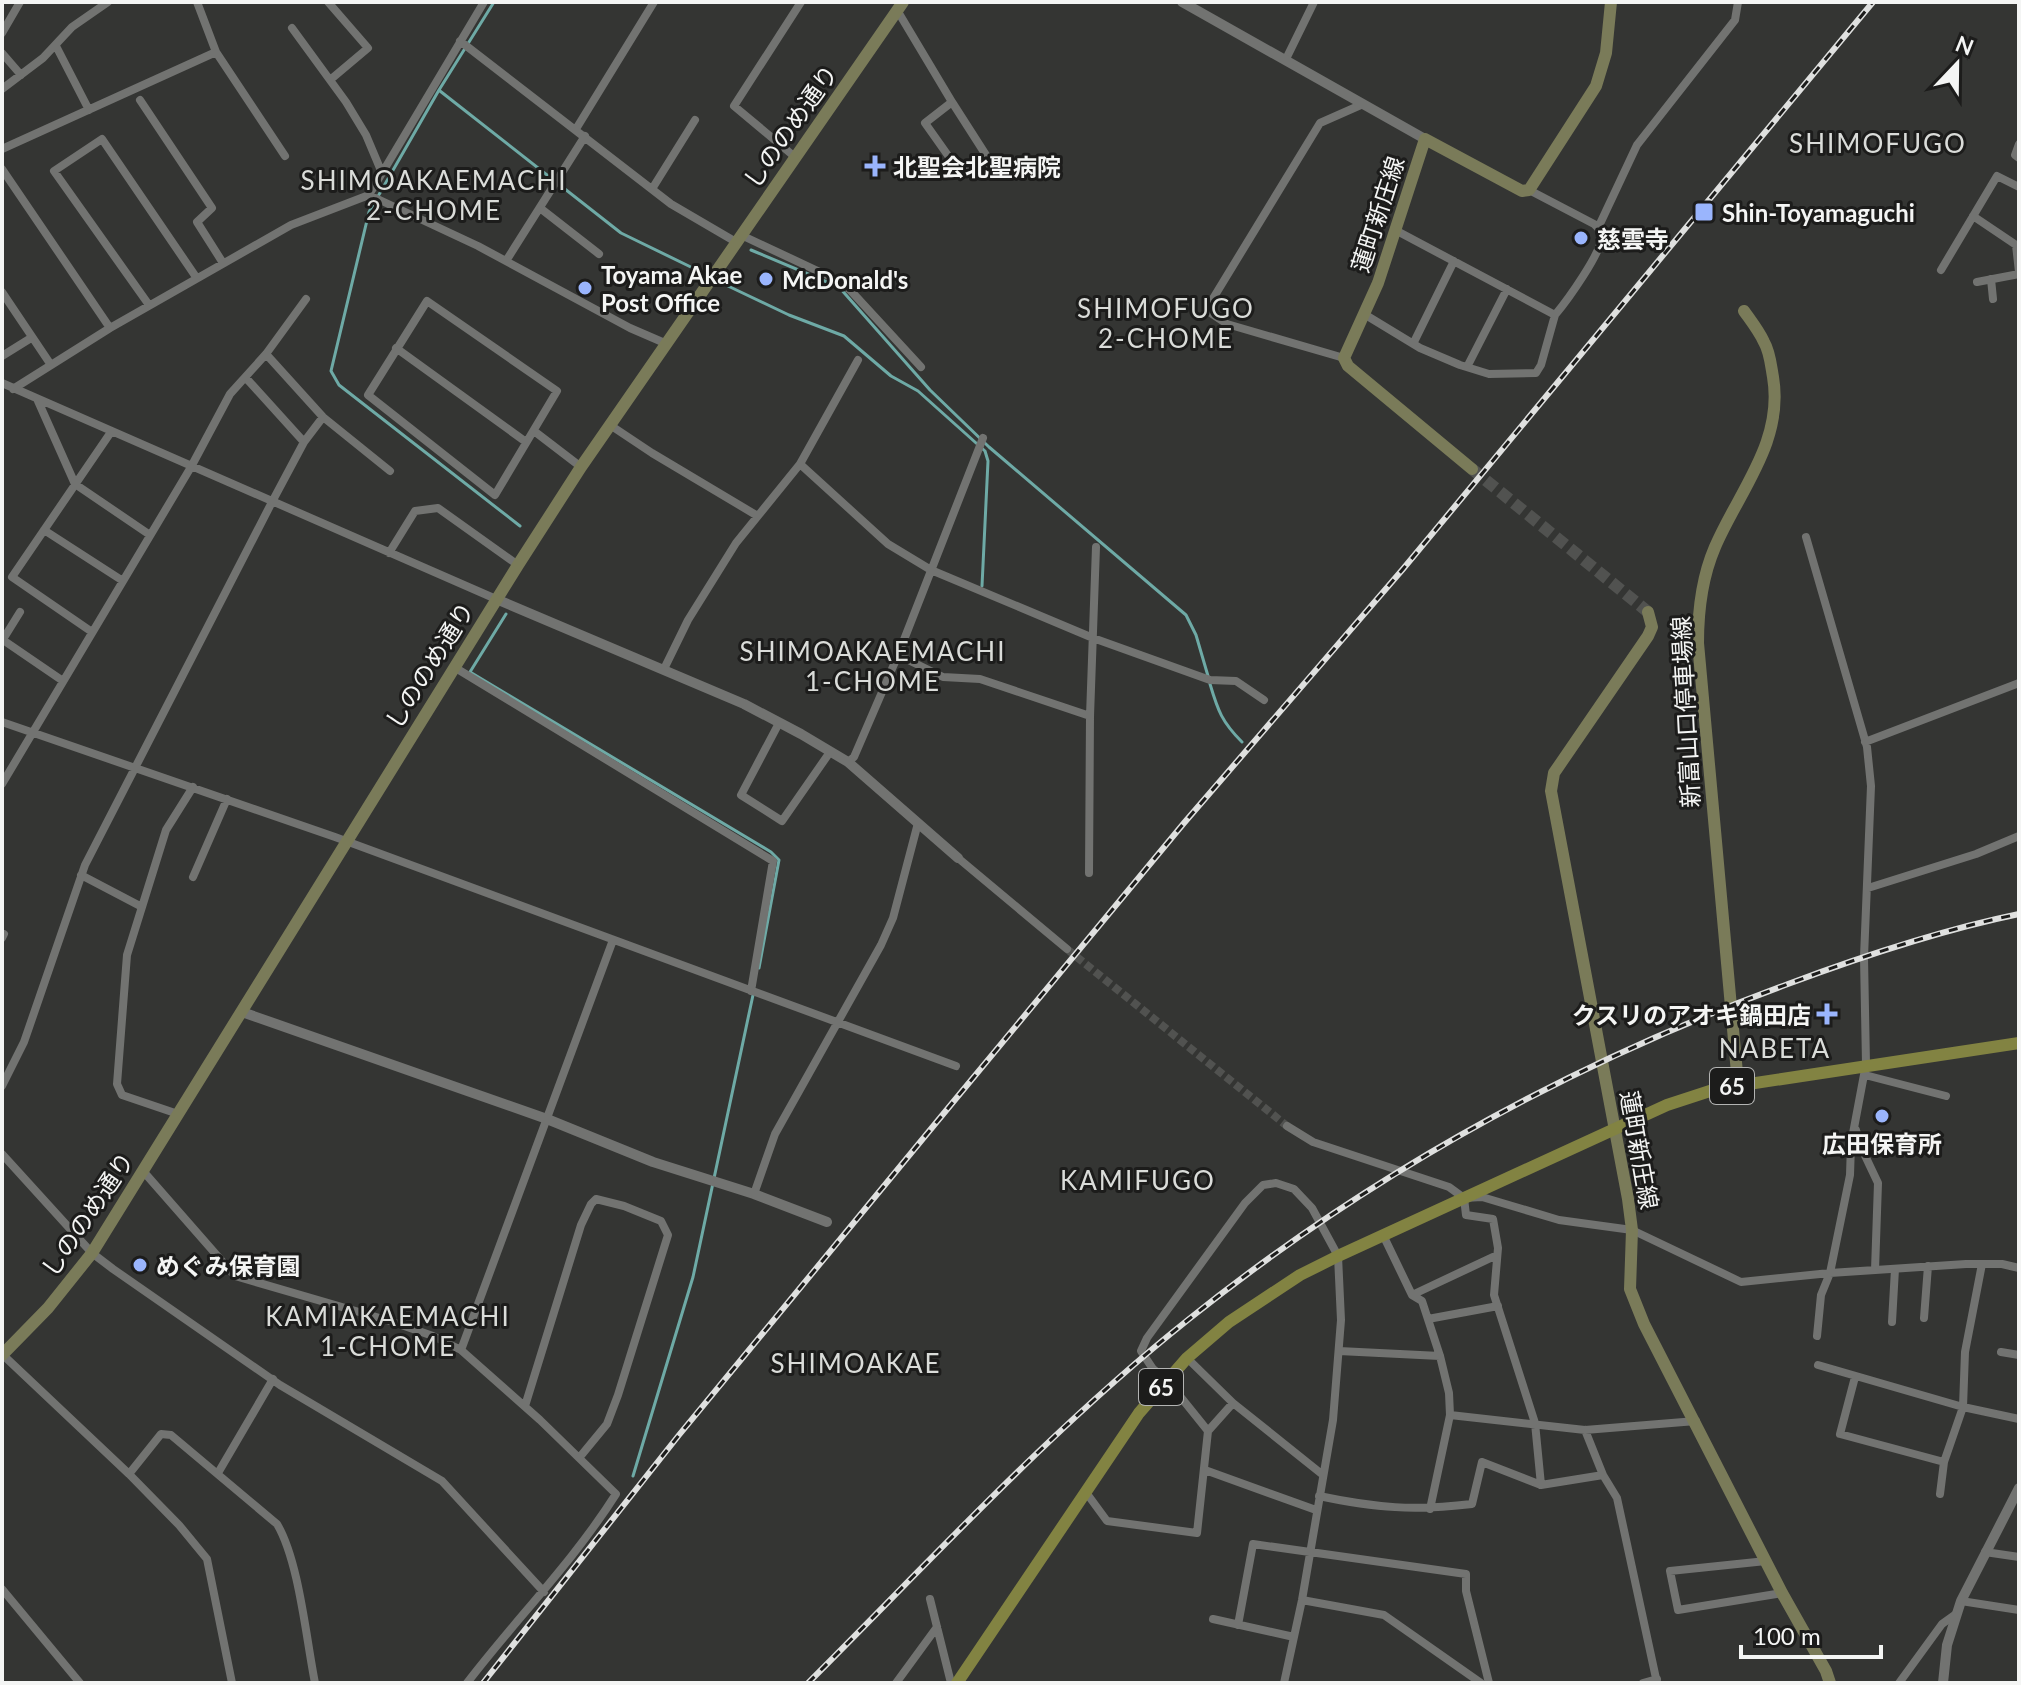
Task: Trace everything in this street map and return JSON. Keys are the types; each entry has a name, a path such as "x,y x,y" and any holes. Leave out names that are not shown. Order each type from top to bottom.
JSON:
{"main road":[{"path":"1529,190 1596,86 1606,53 1611,2"},
{"name":"しののめ通り","path":"2,1355 48,1308 92,1253 496,599 581,467 900,6"},
{"name":"蓮町新庄線","path":"1344,358 1397,231 1425,139 1522,191 1529,190"},
{"name":"新富山口停車場線","path":"1738,1084 1698,643 1698,613 1714,549 1760,464 1775,412 1775,387 1765,343 1744,311"},
{"path":"1344,358 1348,366 1472,469"},
{"name":"蓮町新庄線","path":"1648,612 1652,627 1648,636 1554,773 1551,791 1628,1199 1632,1230 1630,1289 1633,1301 1830,1683"},
{"name":"65","path":"954,1683 1139,1413 1187,1358 1229,1322 1300,1275 1667,1105 1716,1089 1865,1070 2019,1043"}],"street":[{"path":"2,33 20,2"},
{"path":"2,89 56,46 72,27 108,2"},
{"path":"197,2 216,52 285,156"},
{"path":"328,2 368,48 330,80"},
{"path":"375,198 382,173 464,44 484,2"},
{"path":"576,129 654,2"},
{"path":"795,157 734,106 801,2"},
{"path":"1182,2 1425,139"},
{"path":"1286,59 1314,2"},
{"path":"1598,228 1637,145 1735,20 1738,2"},
{"path":"900,6 952,102 993,166 981,173 959,171 925,123 952,102"},
{"path":"292,28 366,135 382,173"},
{"path":"464,44 671,204 738,239 839,281 921,367"},
{"path":"56,46 89,110"},
{"path":"2,149 216,52"},
{"path":"2,53 21,75"},
{"path":"140,100 212,208 197,222 223,263"},
{"path":"1344,358 1227,324 1206,310 1320,123 1363,104"},
{"path":"652,189 695,120"},
{"path":"506,261 585,136"},
{"path":"149,305 54,171 102,139 196,277"},
{"path":"2019,144 2015,155 2019,158"},
{"path":"2,169 110,328"},
{"path":"1941,270 1997,176 2019,187"},
{"path":"1364,314 1413,344 1467,367 1489,374 1536,373 1555,315 1597,250 1602,236 1598,228 1529,190"},
{"path":"13,389 196,277 291,225 375,198 667,344"},
{"path":"540,208 599,254"},
{"path":"1973,216 2017,246 2019,273 1977,282"},
{"path":"1397,231 1555,315"},
{"path":"1413,344 1454,261"},
{"path":"1991,279 1993,299"},
{"path":"1467,367 1507,289"},
{"path":"2,292 51,365"},
{"path":"2,784 191,467 230,394 266,354 306,299"},
{"path":"427,301 557,391 534,431 495,495 368,395 427,301"},
{"path":"2,356 31,338"},
{"path":"396,348 526,442"},
{"path":"266,354 323,417 390,471"},
{"path":"664,669 710,584 756,515 779,493 800,464 858,360"},
{"path":"246,378 304,442"},
{"path":"2,383 744,704 848,762 1067,949"},
{"path":"38,401 75,484 150,535"},
{"path":"2,1086 24,1042 81,875 272,502 304,442 323,417"},
{"path":"610,425 756,515"},
{"path":"534,431 581,467"},
{"path":"92,632 12,577 111,432"},
{"path":"848,762 854,757 898,655 983,438"},
{"path":"800,464 888,544 931,570 1093,638 1210,680 1236,681 1264,700"},
{"path":"389,553 415,511 438,508 518,565"},
{"path":"44,530 123,581"},
{"path":"1806,537 1865,742 1871,786 1864,957 1865,1070 1850,1175 1830,1273 1821,1295 1817,1336"},
{"path":"1089,873 1096,547"},
{"path":"20,612 2,640 63,681"},
{"path":"898,655 943,677 980,679 1090,716"},
{"path":"454,667 773,861 751,991"},
{"path":"1865,742 2019,683"},
{"path":"2,722 346,841 956,1066"},
{"path":"779,723 741,795 782,821 830,752"},
{"path":"178,1114 122,1095 117,1084 127,955 166,830 193,787"},
{"path":"193,877 227,799"},
{"path":"754,1194 775,1134 881,945 893,918 918,823"},
{"path":"1868,888 1976,854 2019,836"},
{"path":"81,875 142,907"},
{"path":"461,1350 613,940"},
{"path":"242,1012 827,1222"},
{"path":"1865,1070 1946,1096"},
{"path":"1855,1125 1860,1145 1878,1183 1875,1270"},
{"path":"1287,1126 1313,1142 1449,1187 1464,1198 1482,1197 1559,1220 1632,1230 1741,1282 1928,1266 1982,1264 2019,1268"},
{"path":"2,1154 92,1253 175,1314 273,1379 442,1481 544,1592"},
{"path":"143,1171 235,1276 390,1321 461,1350 525,1406 616,1494 544,1592 496,1645 467,1683"},
{"path":"1208,1431 1141,1351 1147,1338 1245,1203 1263,1185 1276,1183 1294,1189 1312,1208 1338,1256 1341,1320 1333,1420 1302,1600 1284,1683"},
{"path":"1464,1198 1466,1215 1493,1219 1497,1255 1494,1295 1535,1423 1541,1485"},
{"path":"525,1406 581,1225 591,1204 596,1199 661,1221 668,1235 618,1395 607,1424 579,1458"},
{"path":"1384,1237 1412,1295 1422,1301 1449,1393 1450,1415 1430,1509"},
{"path":"1412,1295 1497,1255"},
{"path":"1940,1494 1944,1462 1963,1407 1965,1352 1982,1264"},
{"path":"1924,1318 1928,1266"},
{"path":"1892,1322 1895,1269"},
{"path":"1428,1319 1498,1306"},
{"path":"1339,1351 1440,1356"},
{"path":"2001,1352 2019,1355"},
{"path":"2,1355 129,1474 207,1559 232,1683"},
{"path":"1187,1358 1233,1403 1323,1475"},
{"path":"1818,1365 1963,1407 2019,1419"},
{"path":"1855,1377 1840,1434 1944,1462"},
{"path":"218,1473 273,1379"},
{"path":"1085,1491 1107,1521 1197,1533 1208,1431 1233,1403"},
{"path":"1450,1415 1585,1430 1696,1421"},
{"path":"1585,1430 1603,1475 1617,1498 1657,1681 1643,1683"},
{"path":"129,1474 161,1434 166,1433 277,1524 291,1559 315,1683"},
{"path":"1319,1496 1370,1507 1430,1509 1472,1504 1482,1462 1541,1485 1603,1475"},
{"path":"1205,1470 1316,1510"},
{"path":"1943,1683 1947,1645 1961,1601 2019,1488"},
{"path":"1238,1625 1253,1544 1466,1574 1466,1591 1489,1683"},
{"path":"1985,1552 2019,1557"},
{"path":"1766,1561 1670,1571 1678,1610 1782,1593"},
{"path":"2,1589 80,1683"},
{"path":"930,1599 954,1683"},
{"path":"1302,1600 1384,1615 1481,1683"},
{"path":"1961,1601 2019,1610"},
{"path":"1899,1683 1942,1624 1956,1614"},
{"path":"1213,1619 1294,1637"},
{"path":"896,1683 937,1627"}],"waterway":[{"path":"494,2 369,212 331,371 339,385 520,526"},
{"path":"440,91 621,233 699,271"},
{"path":"751,250 839,287 930,390 989,447 1186,615 1196,635 1208,676"},
{"path":"728,286 789,315 844,336 891,376 918,391 985,451 988,461 982,586"},
{"path":"506,614 470,672 771,852 779,860 759,968"},
{"path":"1210,684 1222,716 1242,742"},
{"path":"633,1476 693,1277 753,995"}],"tunnel":[{"path":"1472,469 1648,612"},
{"path":"1067,949 1287,1126"}],"railway":[{"path":"483,1683 679,1435 949,1107 1184,823 1403,569 1873,2"},
{"path":"808,1683 1089,1404 1189,1319 1328,1217 1475,1127 1629,1049 1708,1015 1873,954 2019,914"}],"place":[{"name":"北聖会北聖病院","path":"875,166"},
{"name":"Shin-Toyamaguchi","path":"1704,212"},
{"name":"慈雲寺","path":"1581,238"},
{"name":"McDonald's","path":"766,279"},
{"name":"Toyama Akae Post Office","path":"585,288"},
{"name":"クスリのアオキ鍋田店","path":"1827,1014"},
{"name":"広田保育所","path":"1882,1116"},
{"name":"めぐみ保育園","path":"140,1265"}],"district":[{"name":"SHIMOFUGO","path":"1878,143"},
{"name":"SHIMOAKAEMACHI 2-CHOME","path":"434,195"},
{"name":"SHIMOFUGO 2-CHOME","path":"1166,323"},
{"name":"SHIMOAKAEMACHI 1-CHOME","path":"873,666"},
{"name":"NABETA","path":"1775,1048"},
{"name":"KAMIFUGO","path":"1138,1180"},
{"name":"KAMIAKAEMACHI 1-CHOME","path":"388,1331"},
{"name":"SHIMOAKAE","path":"856,1363"}]}
